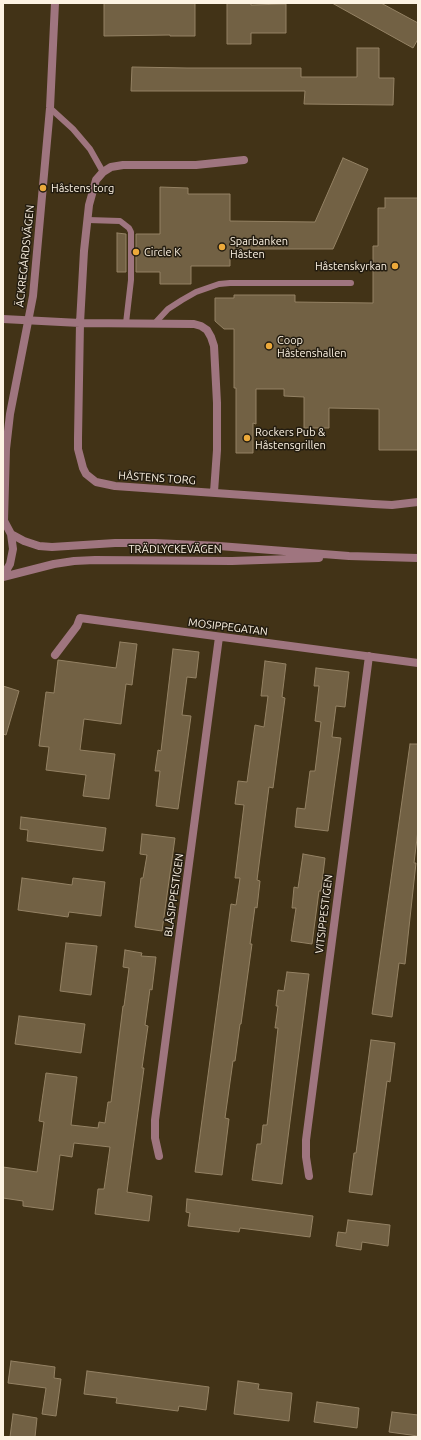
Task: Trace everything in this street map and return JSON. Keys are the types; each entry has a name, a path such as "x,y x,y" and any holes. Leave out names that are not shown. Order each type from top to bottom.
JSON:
{"street":[{"name":"ÄCKREGÅRDSVÄGEN","path":"4,520 6,449 10,414 33,296 50,108 55,3"},
{"path":"102,172 111,167 123,165 196,165 244,160"},
{"name":"HÅSTENS TORG","path":"102,172 96,180 92,191 84,251 80,323 78,449 82,468 86,474 96,482 115,486 373,504 392,505 418,502"},
{"path":"3,319 80,323 194,324 207,330 214,346 217,403 214,492"},
{"name":"ÄCKREGÅRDSVÄGEN","path":"3,434 10,414"},
{"path":"3,577 12,557 13,541 4,520"},
{"name":"TRÄDLYCKEVÄGEN","path":"11,534 24,541 40,546 52,547 115,543 155,543 219,546 350,556 418,558"},
{"name":"TRÄDLYCKEVÄGEN","path":"3,577 54,564 74,561 280,560 350,556"},
{"name":"MOSIPPEGATAN","path":"55,655 77,626 80,618 418,663"},
{"name":"BLÅSIPPESTIGEN","path":"159,1156 155,1138 155,1120 219,637"},
{"name":"VITSIPPESTIGEN","path":"309,1176 306,1157 306,1140 369,656"}],"lane":[{"path":"50,108 73,129 90,149 102,172"},
{"path":"88,220 120,221 129,228 131,232 132,280 126,323"},
{"path":"155,323 168,309 182,300 196,292 219,284 351,283"}],"building":[{"path":"104,3 195,3 195,36 104,36"},
{"path":"227,3 251,3 251,5 286,4 286,33 251,33 251,44 227,44"},
{"path":"332,3 381,3 418,23 418,39 413,48"},
{"path":"357,48 379,48 379,78 394,78 393,105 304,104 305,91 131,91 132,67 301,68 301,77 357,77"},
{"path":"343,158 368,169 333,249 230,249 230,266 191,266 191,284 160,284 160,272 136,272 136,234 160,234 160,187 188,188 188,194 230,194 230,221 315,222"},
{"path":"385,198 418,198 418,450 379,450 379,409 329,408 329,428 304,428 304,397 284,396 284,389 256,389 256,424 253,423 253,453 236,453 234,329 224,329 215,321 215,298 234,298 234,295 295,295 295,302 373,303 373,246 378,246 378,208 385,208"},
{"path":"117,233 126,234 126,272 117,272"},
{"path":"120,642 137,644 132,685 126,684 121,724 84,719 80,750 115,754 109,799 83,796 86,775 46,770 49,747 39,746 46,692 54,693 58,660 116,668"},
{"path":"173,649 199,652 196,678 187,677 182,715 191,716 178,809 156,806 160,771 155,771 158,750 161,751"},
{"path":"265,661 286,664 282,697 285,698 273,788 269,787 257,880 260,881 257,908 255,907 250,944 252,944 241,1024 235,1061 233,1061 225,1118 229,1119 222,1175 195,1172 231,904 236,905 240,878 235,878 244,805 235,804 238,781 247,782 255,725 264,727 268,696 261,696"},
{"path":"316,668 349,672 345,707 336,706 332,737 341,738 328,831 295,827 297,808 305,809 310,771 315,771 321,722 315,721 319,686 314,686"},
{"path":"3,686 19,691 6,735 3,734"},
{"path":"410,744 418,744 418,830 414,863 416,863 405,964 399,963 392,1017 372,1014"},
{"path":"21,817 106,828 103,851 27,841 28,830 20,829"},
{"path":"142,834 175,838 162,931 135,927 141,878 143,878 147,855 140,854"},
{"path":"303,854 325,858 312,944 291,941 296,908 292,908 294,887 298,888"},
{"path":"22,878 72,885 73,878 105,882 101,916 69,912 68,917 18,910"},
{"path":"66,943 97,946 91,995 60,991"},
{"path":"125,950 142,953 141,956 156,957 152,990 150,989 145,1025 148,1026 142,1068 144,1068 127,1192 152,1196 149,1221 95,1214 98,1189 104,1189 110,1147 74,1143 72,1157 60,1155 53,1210 23,1206 23,1201 3,1198 3,1167 37,1172 44,1122 39,1121 46,1073 77,1077 71,1125 98,1128 99,1122 105,1123 108,1102 111,1102 129,968 123,967"},
{"path":"287,972 309,974 282,1184 252,1180 257,1144 261,1144 263,1125 267,1125 278,1028 275,1028 278,1006 276,1006 278,990 284,991"},
{"path":"19,1016 85,1024 81,1053 15,1044"},
{"path":"371,1040 395,1043 390,1082 387,1081 372,1195 349,1192 354,1153 356,1153"},
{"path":"187,1199 313,1216 310,1237 240,1228 239,1232 188,1226 190,1213 186,1212"},
{"path":"348,1220 390,1225 388,1246 362,1242 361,1250 336,1246 338,1232 346,1233"},
{"path":"11,1361 55,1367 54,1378 61,1379 56,1416 42,1414 46,1388 8,1383"},
{"path":"87,1371 209,1387 206,1410 179,1406 178,1411 116,1403 117,1398 84,1394"},
{"path":"238,1381 259,1384 258,1389 292,1393 289,1421 234,1414"},
{"path":"317,1402 359,1408 357,1428 314,1422"},
{"path":"392,1412 418,1415 418,1436 389,1432"},
{"path":"13,1414 37,1418 35,1437 10,1437"}],"place":[{"name":"Håstens torg","path":"43,188"},
{"name":"Sparbanken Håsten","path":"222,247"},
{"name":"Circle K","path":"136,252"},
{"name":"Håstenskyrkan","path":"395,266"},
{"name":"Coop Håstenshallen","path":"269,346"},
{"name":"Rockers Pub & Håstensgrillen","path":"247,438"}]}
